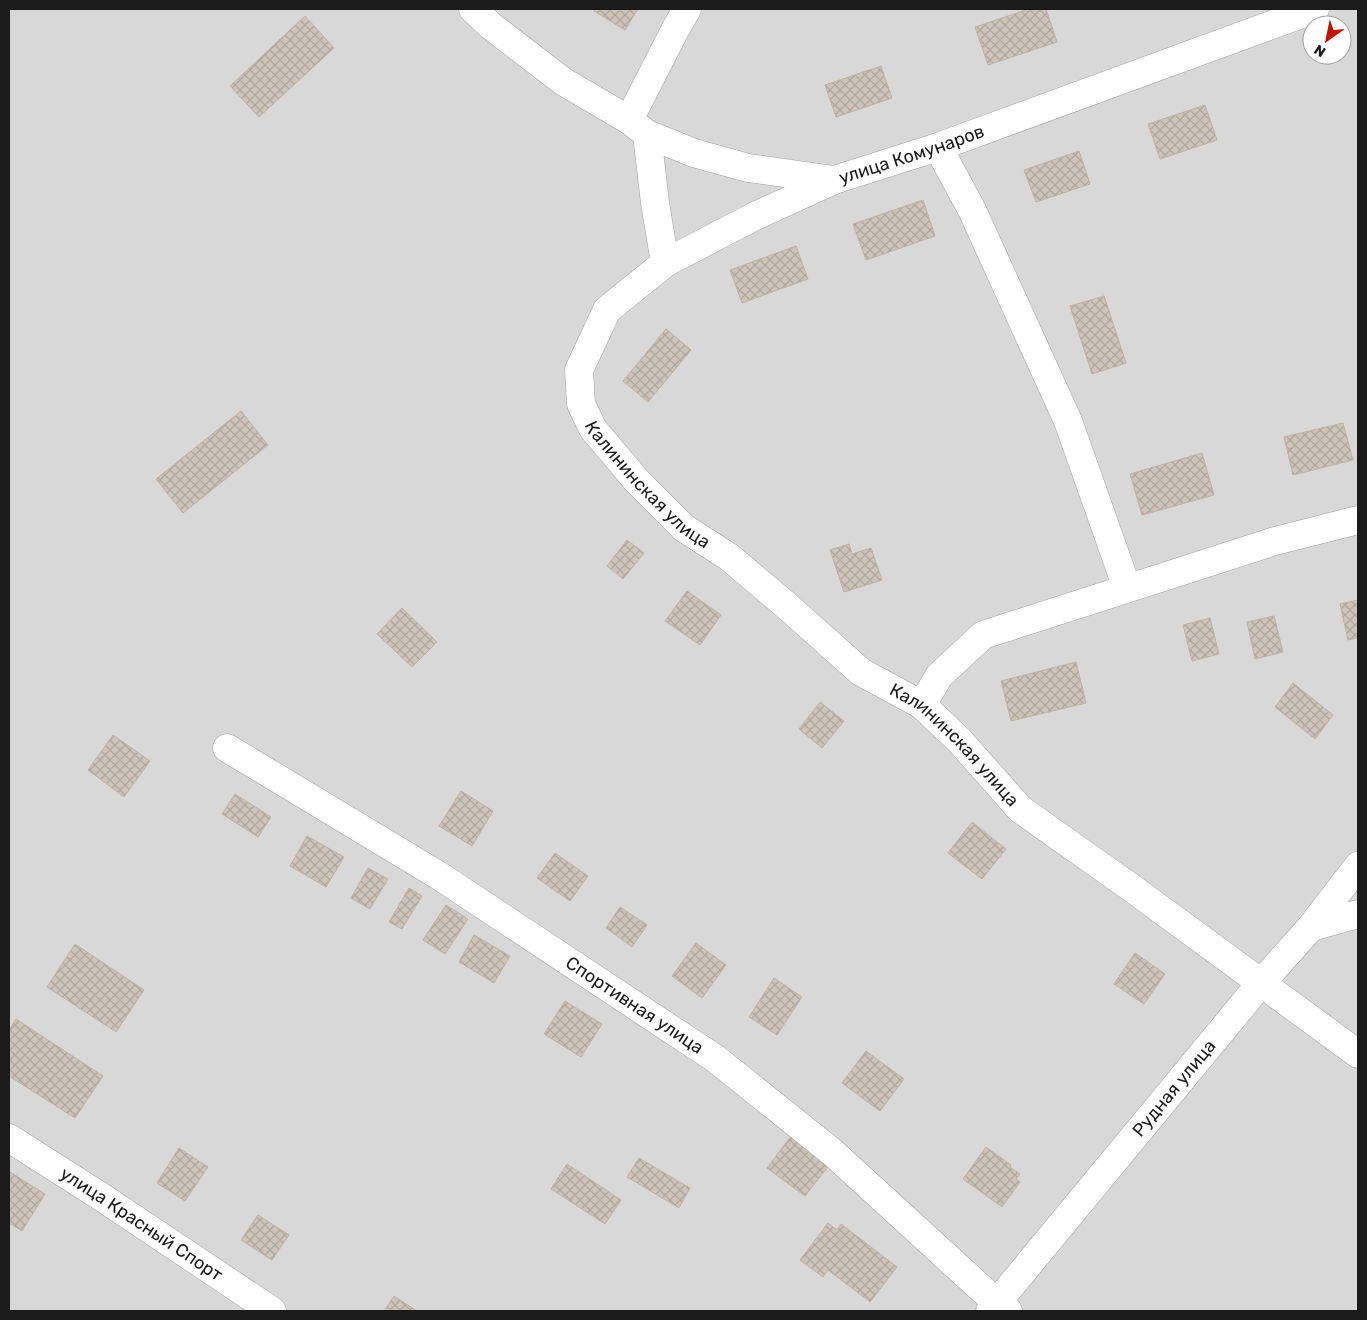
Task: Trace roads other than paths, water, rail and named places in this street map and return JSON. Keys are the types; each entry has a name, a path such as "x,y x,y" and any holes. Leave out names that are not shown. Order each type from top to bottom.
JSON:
{"street":[{"name":"улица Комунаров","path":"474,9 491,26 564,82 638,127 694,153 748,168 834,180 938,147 1315,9"},
{"path":"687,9 675,30 638,127 655,203 665,263 755,216 834,180"},
{"path":"938,147 972,210 1068,421 1127,588"},
{"name":"Калининская улица","path":"665,263 607,310 579,370 581,404 593,429 637,481 684,528 729,557 861,672 922,705 960,740 1020,809 1133,889 1358,1054"},
{"path":"922,705 939,676 984,635 1274,541 1358,520"},
{"name":"Спортивная улица","path":"227,748 438,875 716,1059 832,1152 998,1308"},
{"name":"Рудная улица","path":"998,1308 1261,983 1311,927 1358,866"},
{"path":"1311,927 1358,914"},
{"name":"улица Красный Спорт","path":"9,1138 100,1196 272,1311"}]}
